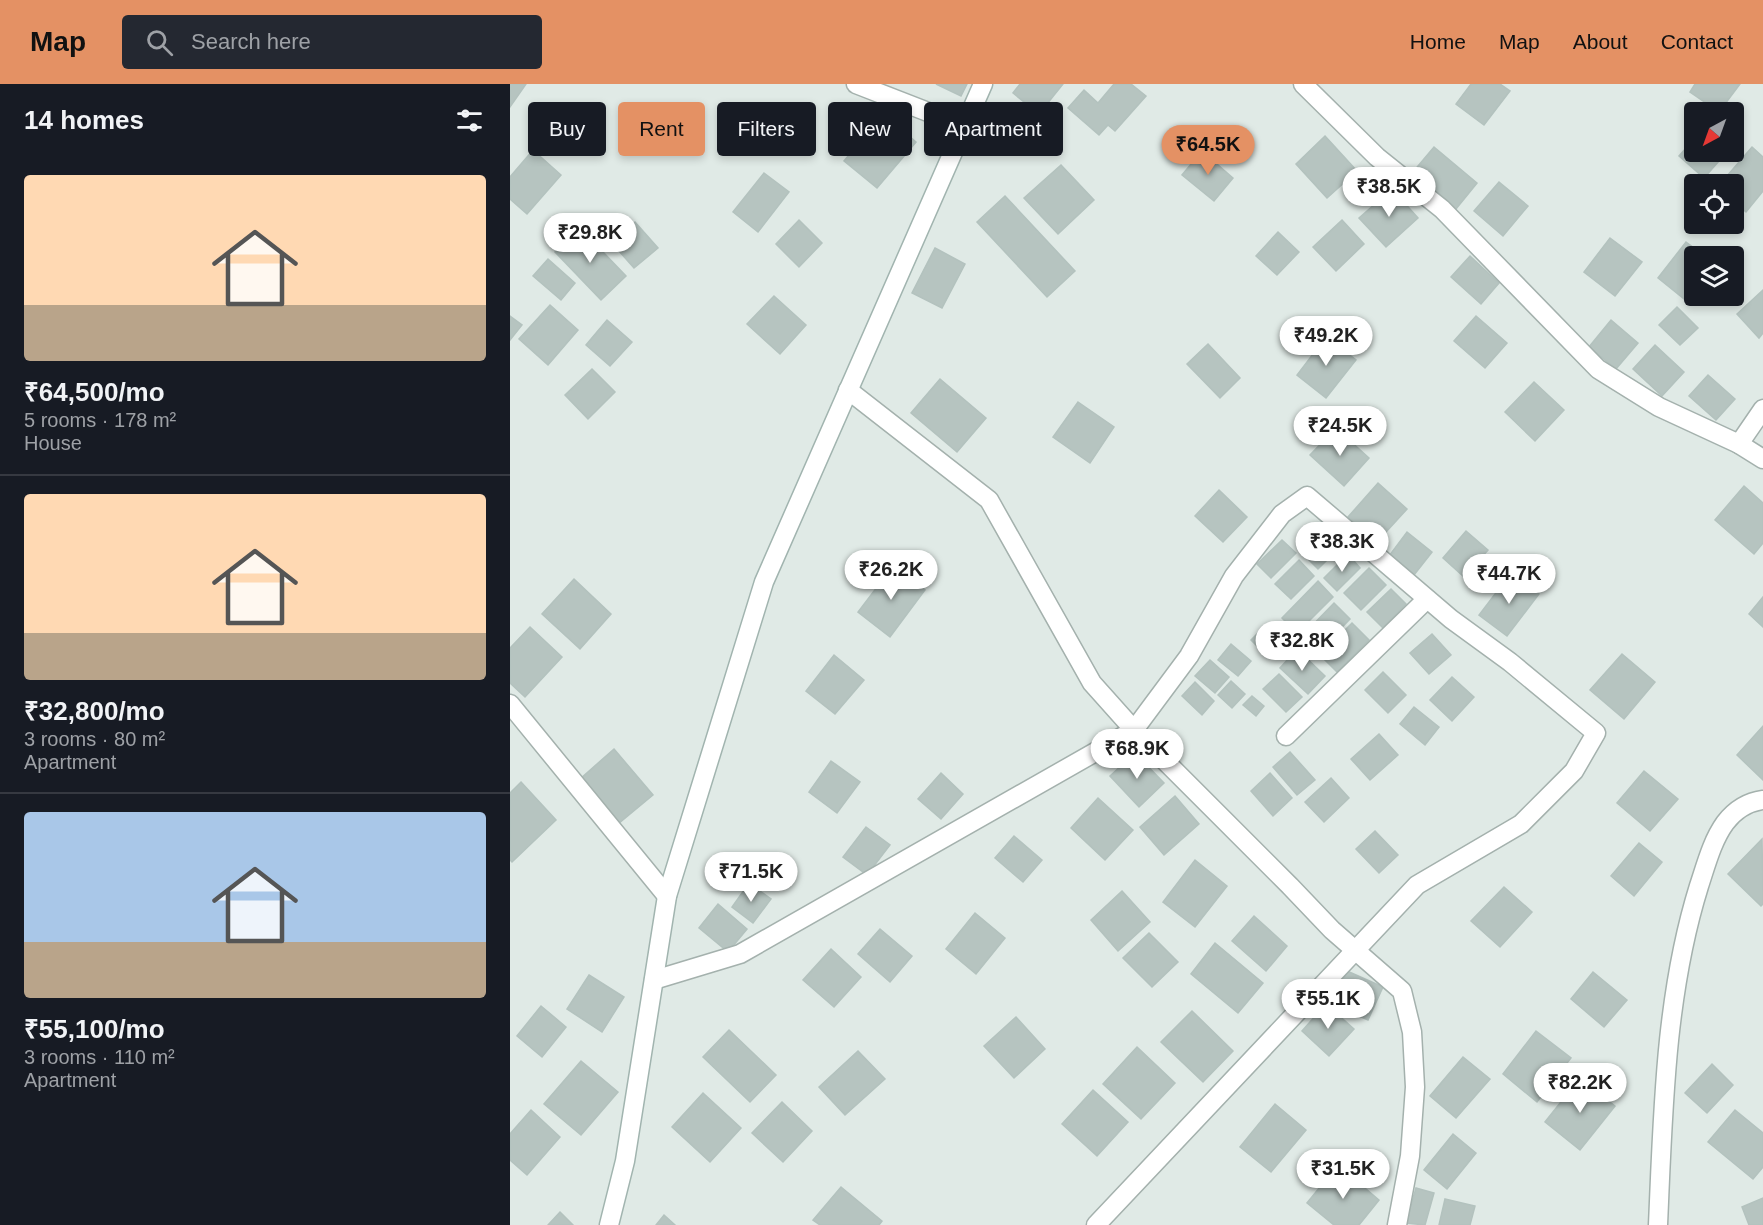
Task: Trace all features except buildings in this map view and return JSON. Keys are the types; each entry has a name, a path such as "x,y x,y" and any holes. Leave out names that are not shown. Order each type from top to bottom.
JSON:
{"street":[{"path":"856,84 924,110"},
{"path":"975,102 983,84"},
{"path":"1303,84 1377,157 1442,209 1598,369 1659,407 1739,444 1763,459"},
{"path":"609,1225 626,1161 667,896 764,582 951,156"},
{"path":"848,390 989,500 1092,683 1134,730 1354,950 1402,991 1412,1032 1415,1087 1410,1156 1397,1225"},
{"path":"1739,444 1763,409"},
{"path":"654,980 740,954 1134,730 1189,656 1234,576 1282,514 1307,496 1451,619 1510,662 1596,733 1574,771 1521,824 1417,885 1096,1225"},
{"path":"1286,736 1427,599"},
{"path":"510,704 667,896"},
{"path":"1658,1225 1663,1107 1674,1004 1687,927 1710,852 1726,822 1747,803 1763,800"}]}
